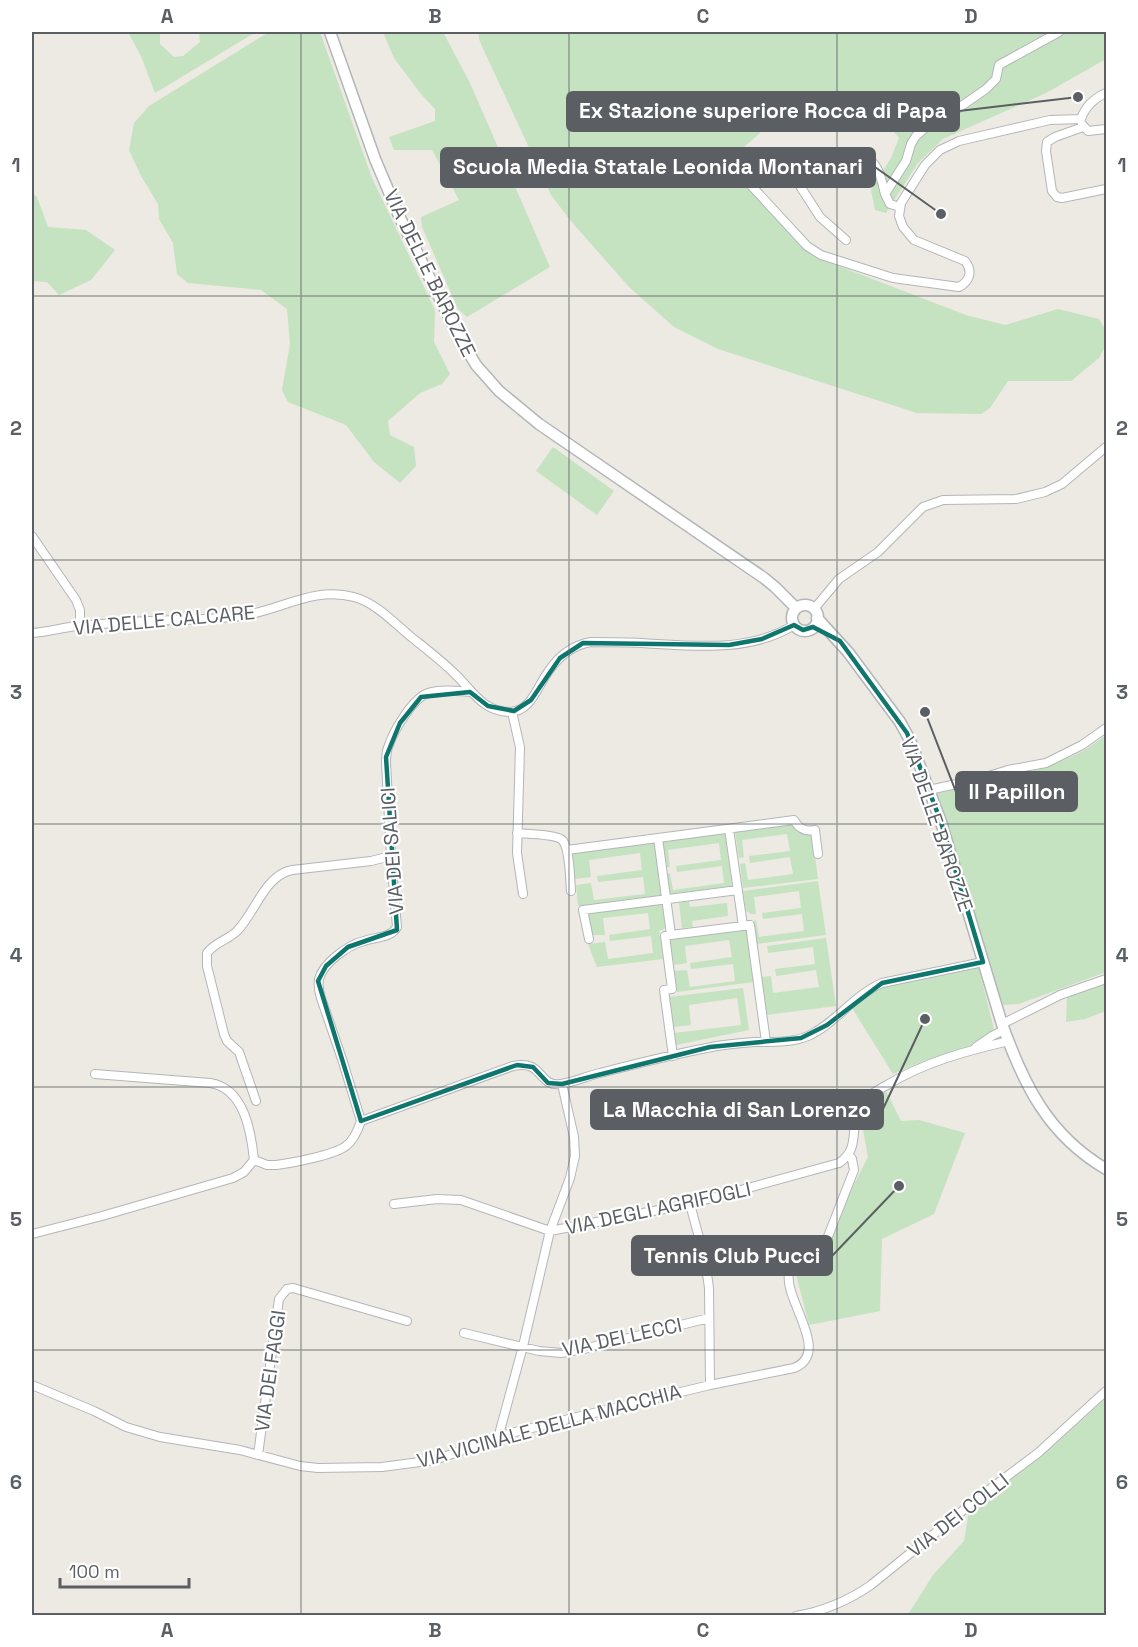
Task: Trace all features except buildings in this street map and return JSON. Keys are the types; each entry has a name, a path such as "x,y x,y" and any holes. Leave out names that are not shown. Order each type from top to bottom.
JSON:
{"main road":[{"name":"VIA DELLE BAROZZE","path":"330,32 375,159 400,218 456,331 476,365 499,390 539,424 657,504 809,613 840,641 907,733 943,828 1003,1027 1033,1095 1049,1120 1076,1149 1107,1169"},
{"path":"809,613 803,630 794,625 792,616 809,613"}],"street":[{"path":"885,194 906,161 910,144 921,132 986,89 996,79 999,65 1059,32"},
{"path":"1107,93 1087,108 1082,123 1047,142 1046,151 1054,195 1059,198 1107,189"},
{"path":"900,207 890,204 877,167 871,160 861,156 800,163 761,161 748,170 745,177 812,250 893,278 956,287 965,283 969,277 970,273 965,261 914,240 901,222 900,207 909,189 936,153 950,144 1050,120 1082,123 1091,132 1107,129"},
{"path":"800,163 800,186 820,217 846,240"},
{"path":"809,613 842,577 878,552 923,507 943,500 1016,499 1045,492 1062,483 1107,447"},
{"path":"32,536 76,600 80,610 80,626"},
{"name":"VIA DELLE CALCARE","path":"32,633 80,626 237,616 264,611 309,596 341,595 360,599 375,607 450,669 479,701 502,711 512,712"},
{"path":"523,894 517,853 521,757 512,712 529,703 549,671 562,656 591,642 721,646 762,639 794,625"},
{"name":"VIA DEI SALICI","path":"361,1121 321,998 318,981 324,969 345,949 396,930 386,759 390,741 417,700 424,695 441,691 470,692"},
{"path":"929,789 1042,764 1076,748 1107,728"},
{"path":"567,850 794,820 796,825 805,831 815,830 818,854"},
{"path":"729,829 743,926"},
{"path":"517,833 557,837 564,842 567,850 571,891"},
{"path":"658,838 671,935"},
{"path":"256,1101 239,1052 225,1038 207,966 207,953 214,945 237,931 270,883 282,873 371,861 391,856"},
{"path":"590,939 583,910 738,890"},
{"path":"673,1056 664,990 672,989 665,936 671,935 750,925 766,1042"},
{"path":"254,1160 276,1166 335,1152 350,1142 361,1121 517,1065 533,1066 548,1083 562,1084 673,1056 732,1044 792,1040 810,1035 830,1023 873,987 885,982 983,962"},
{"path":"972,1050 1003,1027 1052,999 1107,979"},
{"path":"849,1155 853,1144 856,1116 861,1105 870,1096 909,1072 972,1050 1009,1041"},
{"path":"32,1234 232,1178 244,1172 254,1160 249,1124 233,1095 222,1086 210,1083 95,1074"},
{"path":"498,1438 550,1231 570,1178 575,1156 574,1137 562,1084"},
{"name":"VIA DEGLI AGRIFOGLI","path":"394,1204 437,1199 461,1200 550,1231 690,1204 836,1164 849,1155"},
{"name":"VIA VICINALE DELLA MACCHIA","path":"32,1385 133,1429 179,1441 240,1450 307,1467 382,1467 435,1460 510,1433 710,1385 794,1368 807,1359 810,1350 789,1273 796,1261 820,1247 827,1239 854,1170 849,1155"},
{"path":"690,1204 705,1260 709,1288 710,1385"},
{"name":"VIA DEI FAGGI","path":"258,1455 279,1299 287,1288 293,1287 407,1321"},
{"name":"VIA DEI LECCI","path":"464,1333 548,1352 572,1352 709,1318"},
{"name":"VIA DEI COLLI","path":"796,1616 833,1606 871,1585 970,1503 1038,1454 1107,1391"}],"highlighted area":[{"path":"794,625 803,630 813,627 840,641 907,733 941,822 983,962 882,983 827,1025 801,1038 710,1047 562,1084 548,1083 533,1067 517,1065 361,1121 318,981 326,966 348,947 397,930 386,757 400,723 421,697 470,692 488,706 514,711 531,700 560,658 583,643 729,645 762,639"}],"green space":[{"path":"128,32 160,32 160,44 174,57 183,56 200,42 199,32 256,32 155,93 141,56"},
{"path":"269,32 320,32 372,178 435,310 434,342 450,374 442,384 420,393 388,421 390,435 414,447 416,466 400,483 374,462 346,425 288,402 282,390 290,344 287,309 261,290 188,283 177,274 173,243 159,219 158,204 129,150 134,123 149,106"},
{"path":"383,32 443,32 470,83 550,267 467,317 458,309 422,227 421,217 459,200 432,150 394,150 389,137 435,121 435,109 394,58"},
{"path":"478,32 1106,32 1106,59 1046,93 943,139 918,163 886,213 875,210 871,190 891,158 899,138 877,112 788,107 728,162 815,257 966,315 1005,325 1058,309 1099,319 1106,331 1106,345 1099,358 1071,381 1008,381 990,408 981,414 917,413 718,349 674,327 629,287 551,195 480,42"},
{"path":"32,193 37,197 48,227 86,230 115,250 91,280 59,295 47,282 32,281"},
{"path":"553,447 614,491 597,515 536,471"},
{"path":"1106,735 1106,972 1019,1004 1003,1005 935,794 1048,766 1083,751"},
{"path":"793,824 812,833 818,879 743,888 740,864 745,863 748,880 793,874 790,857 750,863 749,856 790,851 787,834 742,840 744,857 739,858 735,832"},
{"path":"725,833 732,886 670,894 667,874 670,873 673,890 724,883 722,866 677,872 676,866 721,860 719,843 668,850 670,867 666,867 662,841"},
{"path":"654,842 661,895 578,906 576,885 591,883 594,900 645,894 643,877 598,882 597,876 642,870 640,853 589,860 591,877 574,879 571,853"},
{"path":"818,881 826,935 757,944 754,921 756,920 759,937 804,931 802,914 763,919 762,913 801,908 799,891 754,897 756,914 751,914 746,911 743,891"},
{"path":"689,901 690,907 727,903 728,916 692,921 693,927 682,928 679,903"},
{"path":"662,903 665,926 659,931 663,959 597,967 588,944 605,942 608,959 653,953 651,936 610,941 609,935 650,929 648,913 603,918 605,935 592,935 588,913"},
{"path":"747,930 754,982 677,992 674,971 687,970 690,987 735,981 733,964 691,969 690,963 732,957 729,940 685,946 687,963 674,965 670,939"},
{"path":"826,938 836,1006 766,1015 761,977 771,976 773,993 819,987 816,970 776,976 775,969 815,964 813,947 768,953 767,946"},
{"path":"978,966 994,1029 973,1045 893,1074 852,1008 881,987"},
{"path":"1106,984 1106,1011 1085,1019 1066,1022 1067,997"},
{"path":"743,988 749,1030 676,1045 674,1033 741,1025 737,998 689,1005 691,1025 673,1027 669,997"},
{"path":"886,1091 901,1121 919,1120 965,1133 934,1214 882,1239 880,1311 809,1325 795,1270 819,1252 868,1157 863,1130 864,1107"},
{"path":"1106,1398 1106,1615 907,1616 933,1575 964,1541 969,1511 1051,1448"}],"place":[{"name":"Ex Stazione superiore Rocca di Papa","path":"1078,97"},
{"name":"Scuola Media Statale Leonida Montanari","path":"941,214"},
{"name":"Il Papillon","path":"925,712"},
{"name":"La Macchia di San Lorenzo","path":"925,1019"},
{"name":"Tennis Club Pucci","path":"899,1186"}]}
